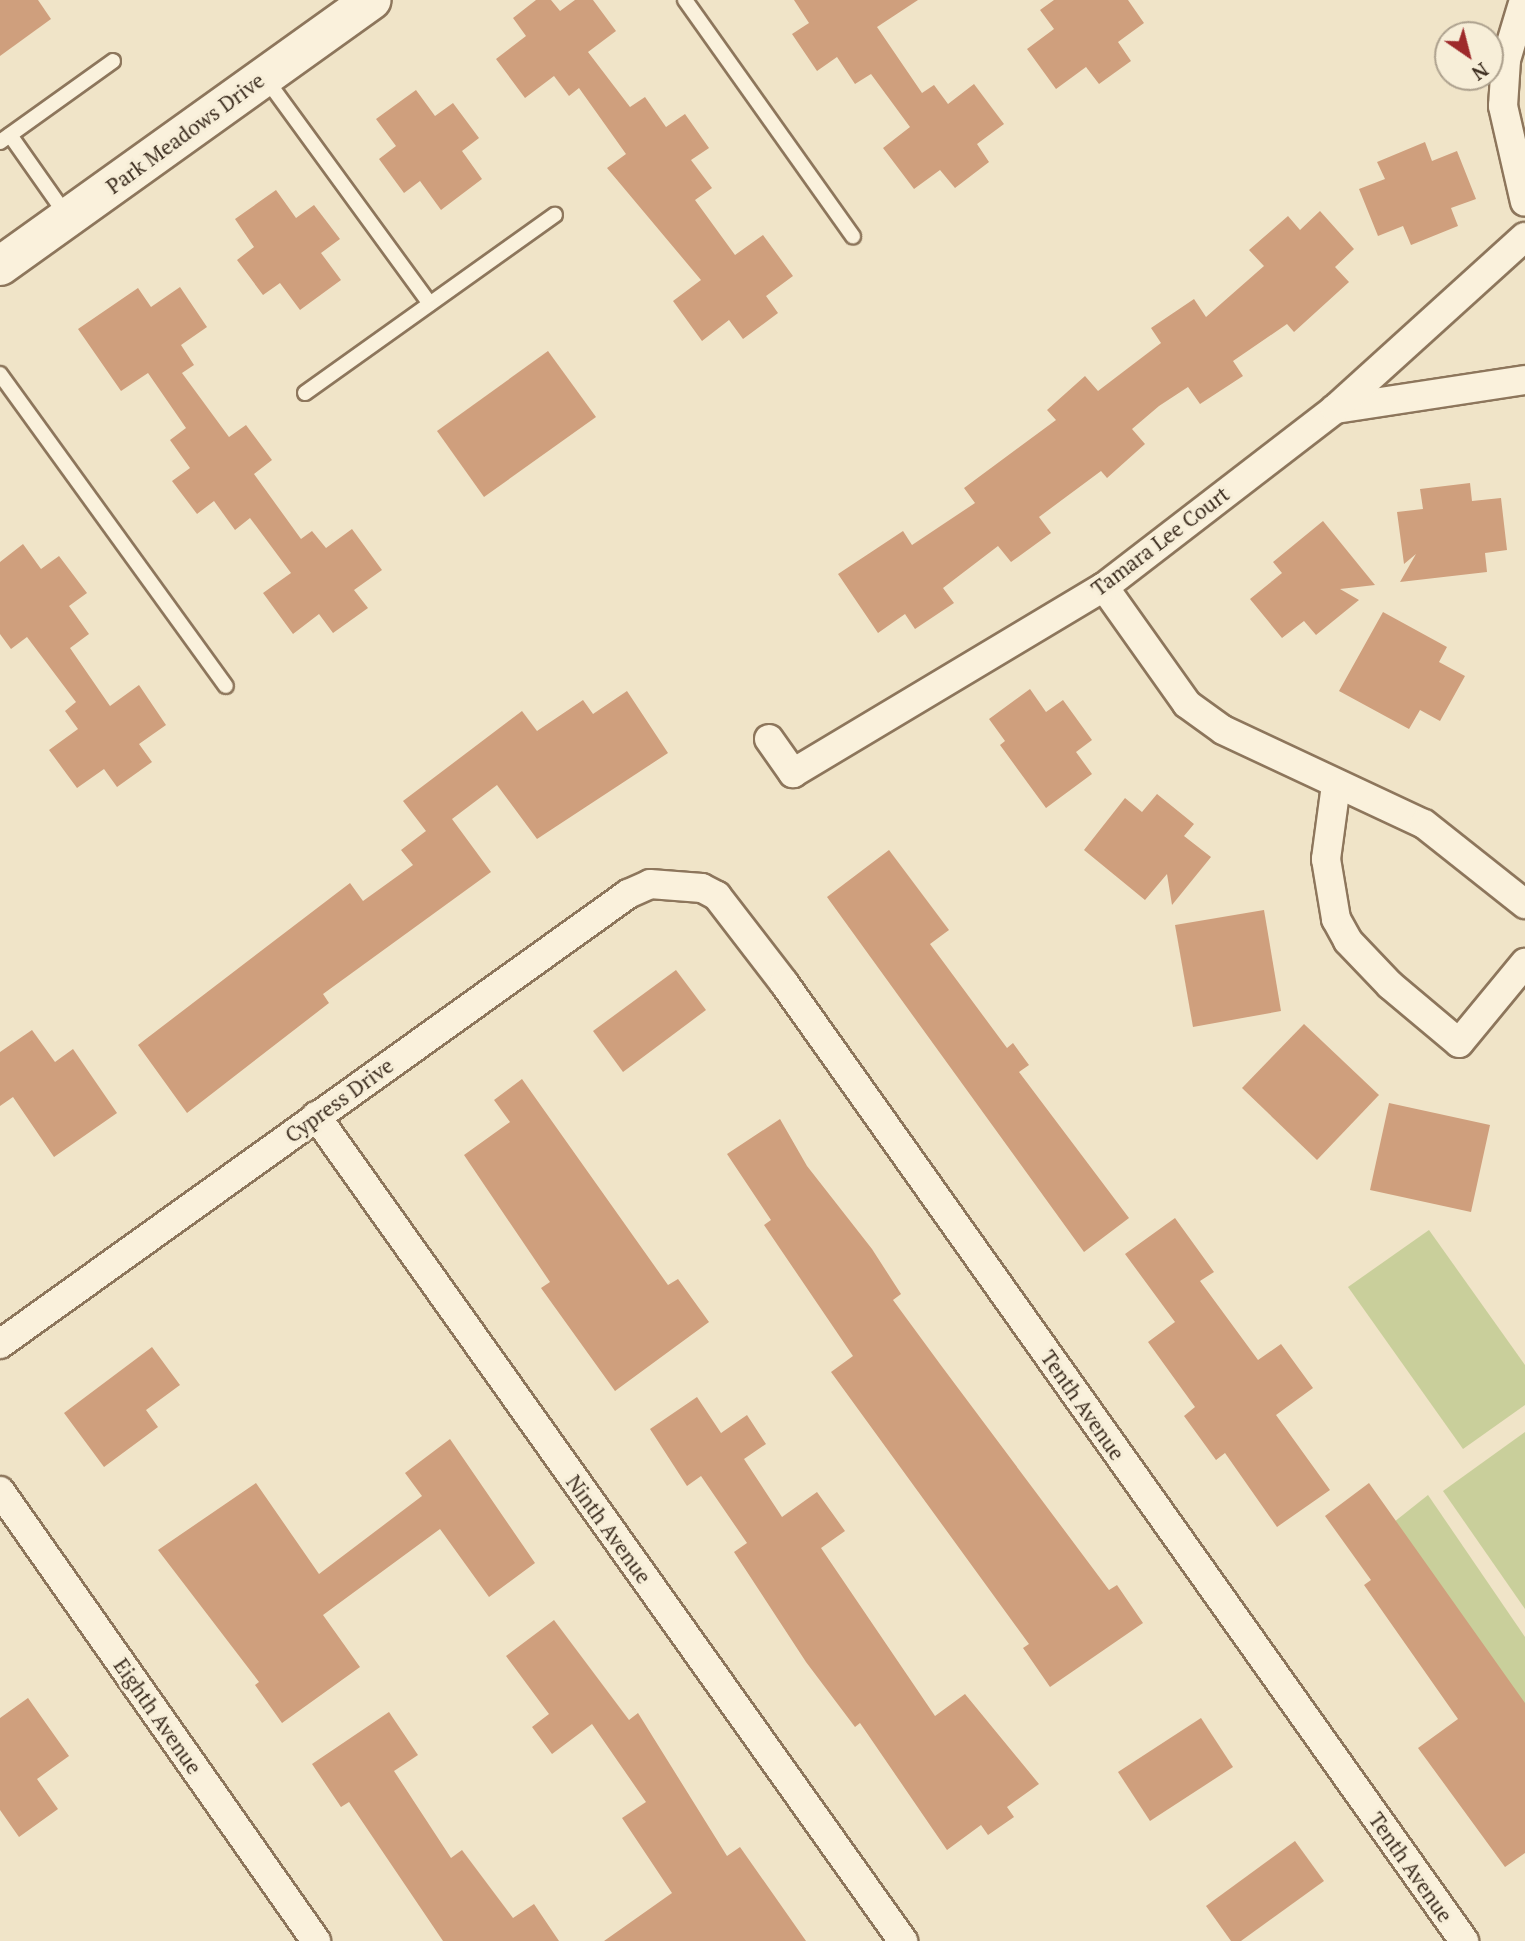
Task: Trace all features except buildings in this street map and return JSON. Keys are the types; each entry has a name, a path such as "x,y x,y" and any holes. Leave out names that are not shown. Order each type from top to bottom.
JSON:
{"street":[{"name":"Park Meadows Drive","path":"0,266 370,0"},
{"path":"1524,0 1506,60 1503,106 1525,202"},
{"name":"Tamara Lee Court","path":"769,739 793,773 1104,587 1335,409 1525,237"},
{"path":"1335,409 1525,380"},
{"path":"1104,587 1187,704 1223,730 1424,824 1525,904"},
{"path":"1336,785 1326,859 1336,919 1348,941 1390,985 1459,1043 1525,963"},
{"name":"Cypress Drive","path":"0,1344 628,894 650,884 689,884"},
{"name":"Tenth Avenue","path":"689,884 718,896 784,983 1464,1941"},
{"name":"Ninth Avenue","path":"316,1116 903,1941"},
{"name":"Eighth Avenue","path":"0,1491 316,1941"}],"lane":[{"path":"685,0 853,236"},
{"path":"68,217 5,138 113,61"},
{"path":"264,76 430,304"},
{"path":"305,393 555,215"},
{"path":"0,374 226,686"}],"green space":[{"path":"1429,1230 1525,1365 1525,1405 1463,1449 1348,1287"},
{"path":"1525,1432 1525,1609 1443,1491"},
{"path":"1428,1495 1525,1637 1525,1714 1384,1530"}]}
